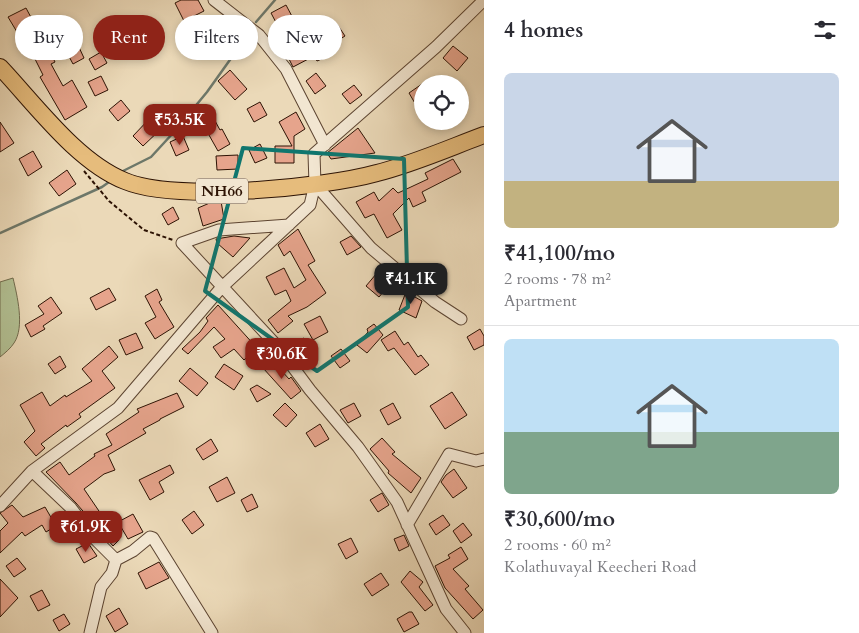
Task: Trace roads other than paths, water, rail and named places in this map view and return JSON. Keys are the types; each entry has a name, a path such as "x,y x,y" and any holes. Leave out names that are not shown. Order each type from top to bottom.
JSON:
{"highway":[{"name":"NH66","path":"0,66 82,154 125,181 156,190 195,191 315,184 376,174 484,135"}],"street":[{"path":"214,0 259,35 286,69 325,144"},
{"path":"0,506 32,471 118,408 222,288 310,205 315,184 314,154 436,47 484,0"},
{"path":"315,184 371,248 435,302 461,319"},
{"path":"289,225 219,230 182,243 278,347 310,390 358,447 397,502 446,609 465,633"},
{"path":"407,524 449,454 476,460 484,459"},
{"path":"32,471 72,508 94,538 116,560"},
{"path":"397,502 414,514"},
{"path":"90,633 101,586 112,573 116,560 133,551 150,537 154,538 212,633"}],"waterway":[{"path":"258,20 275,0"},
{"path":"123,171 151,157 207,92 230,60"},
{"path":"0,233 102,187 109,182"}]}
